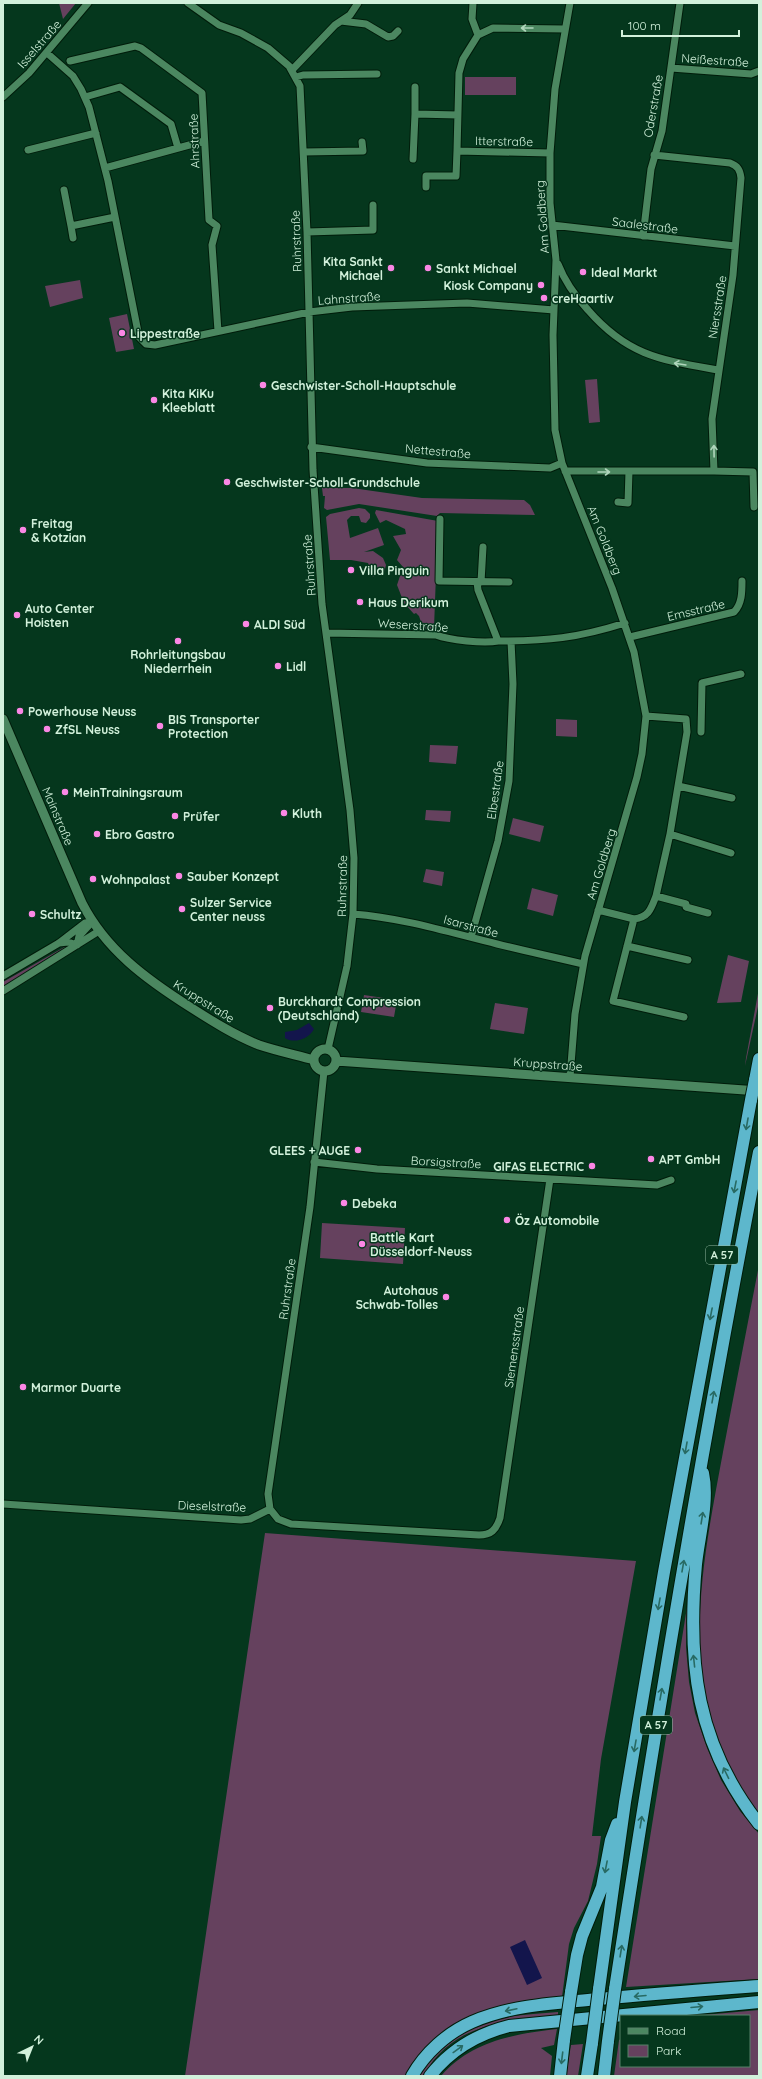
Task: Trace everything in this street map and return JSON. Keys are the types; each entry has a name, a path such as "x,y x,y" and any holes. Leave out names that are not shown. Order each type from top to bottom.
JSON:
{"highway":[{"name":"A 57","path":"587,2076 625,1802 694,1403 755,1090 759,1059"},
{"name":"A 57","path":"604,2076 615,1989 652,1747 701,1462 759,1152"},
{"path":"701,1462 705,1498 697,1557 693,1607 693,1646 696,1679 703,1713 713,1747 728,1778 746,1807 759,1824"},
{"path":"560,2076 571,1992 580,1942 602,1887 611,1840 625,1802"},
{"path":"412,2076 429,2052 447,2037 470,2023 496,2014 557,2003 759,1986"},
{"path":"620,2015 759,2002"},
{"path":"430,2076 452,2053 471,2040 495,2030 524,2024 620,2015"}],"street":[{"name":"Isselstraße","path":"3,97 47,53 88,3"},
{"name":"Ruhrstraße","path":"188,3 219,25 255,40 268,48 292,70 296,77 301,96 307,232 311,447 326,633 350,810 354,858 353,914 345,973 328,1049"},
{"path":"292,70 341,21 350,15 358,3"},
{"path":"473,3 472,19 478,35 493,28 566,29"},
{"name":"Am Goldberg","path":"570,3 555,89 550,153 550,203 556,260 554,310 554,420 557,446 562,463 630,637 641,684 646,716 638,777 583,964 575,1014 570,1077"},
{"name":"Oderstraße","path":"643,236 651,169 662,131 680,3"},
{"path":"341,21 364,23 388,37 395,35 398,32"},
{"name":"Itterstraße","path":"426,187 426,176 456,176 459,73 463,59 478,35"},
{"name":"Ahrstraße","path":"70,61 135,46 141,48 202,93 204,105 204,141 209,220 217,226 212,244 218,331"},
{"path":"47,53 73,76 85,97 105,168 114,217 71,226"},
{"name":"Neißestraße","path":"671,68 751,74 758,72"},
{"path":"296,77 303,75 377,74"},
{"path":"85,97 120,87 171,124 178,148"},
{"path":"413,159 415,87"},
{"path":"414,114 458,115"},
{"path":"28,150 96,133"},
{"path":"105,168 204,141"},
{"path":"304,152 363,151 362,142"},
{"name":"Itterstraße","path":"457,151 550,153"},
{"name":"Niersstraße","path":"654,155 730,163 737,166 740,170 742,178 733,275 712,418 714,471"},
{"path":"64,190 73,238"},
{"path":"307,232 373,230 373,205"},
{"name":"Lahnstraße","path":"114,217 139,337 149,345 155,346 309,312 352,307 467,303 554,310"},
{"name":"Saalestraße","path":"552,225 735,246"},
{"path":"556,260 572,292 603,328 617,339 643,352 671,362 718,370"},
{"name":"Nettestraße","path":"311,447 427,463 550,468 562,463"},
{"path":"565,471 753,472 754,508"},
{"path":"618,502 628,502 629,471"},
{"path":"440,519 439,581 509,582"},
{"path":"483,547 478,590 498,641"},
{"name":"Emsstraße","path":"630,637 734,612 738,608 741,597 742,581"},
{"name":"Weserstraße","path":"326,633 428,634 482,642 553,640 580,636 625,624"},
{"name":"Elbestraße","path":"471,937 498,841 509,782 513,684 511,641"},
{"path":"687,732 702,732 702,683 741,674"},
{"path":"598,910 634,919 644,917 649,912 656,896 670,834 687,732 686,719 646,716"},
{"name":"Mainstraße","path":"3,719 82,903 92,922 99,931"},
{"path":"678,786 732,798"},
{"path":"670,834 731,853"},
{"path":"656,896 686,904 686,907 708,913"},
{"name":"Isarstraße","path":"353,914 384,916 423,924 583,964"},
{"path":"634,919 613,1001 684,1017"},
{"path":"3,976 59,944 85,923 92,922"},
{"path":"77,945 79,936 92,922"},
{"path":"3,991 99,931"},
{"name":"Kruppstraße","path":"99,931 113,949 144,977 221,1026 260,1045 314,1060"},
{"path":"59,944 68,942 77,945"},
{"path":"627,946 688,960"},
{"path":"328,1049 334,1053 336,1062 331,1070 324,1071 318,1068 314,1060 320,1050 328,1049"},
{"name":"Kruppstraße","path":"336,1062 755,1090"},
{"name":"Ruhrstraße","path":"270,1510 268,1494 309,1215 324,1071"},
{"name":"Borsigstraße","path":"314,1162 377,1169 657,1185 671,1180"},
{"name":"Siemensstraße","path":"270,1510 278,1519 291,1524 479,1535 490,1533 494,1530 500,1518 550,1179"},
{"name":"Dieselstraße","path":"3,1504 241,1520 250,1519 270,1510"}],"green space":[{"path":"59,3 76,3 63,19"},
{"path":"465,77 516,77 516,95 465,95"},
{"path":"80,280 83,298 50,307 45,286"},
{"name":"Lippestraße","path":"127,314 134,349 116,352 109,318"},
{"path":"597,379 600,422 589,423 585,380"},
{"path":"322,488 352,488 422,498 524,500 530,505 535,515 440,513 437,516 359,504 327,510 324,508 325,496 323,496"},
{"path":"359,508 365,509 370,514 370,518 366,523 361,522 359,516 351,516 347,520 350,538 378,528 384,545 364,552 373,551 383,558 386,565 384,573 375,574 373,577 368,563 351,560 330,560 326,517 330,514"},
{"path":"376,510 438,521 434,628 430,630 423,628 419,616 416,613 414,614 404,603 397,585 403,567 397,560 401,550 393,536 406,534 405,529 386,520 380,523 375,513"},
{"path":"556,719 577,720 577,737 556,736"},
{"path":"430,745 458,746 456,764 429,762"},
{"path":"426,810 451,811 450,822 425,820"},
{"path":"513,818 544,826 540,842 509,834"},
{"path":"426,869 444,872 442,886 423,882"},
{"path":"532,888 558,895 553,916 527,909"},
{"path":"68,945 69,946 3,987 3,982"},
{"path":"728,955 749,961 741,1002 717,1003"},
{"path":"759,988 759,1002 745,1066 746,1058"},
{"path":"364,995 397,1000 394,1017 361,1012"},
{"path":"495,1003 528,1008 524,1034 490,1029"},
{"name":"Battle Kart Düsseldorf-Neuss","path":"322,1223 405,1228 403,1264 320,1258"},
{"path":"759,1265 759,1814 732,1772 713,1729 703,1684 700,1639 701,1592 714,1499"},
{"path":"265,1533 636,1561 601,1759 592,1836 601,1836 597,1864 588,1901 574,1928 569,1944 562,1997 516,2002 473,2016 453,2027 435,2040 419,2057 405,2076 185,2076"},
{"path":"687,1607 686,1647 689,1682 695,1713 707,1748 721,1780 740,1811 759,1834 759,1979 626,1987"},
{"path":"759,2010 759,2076 614,2076 620,2040 620,2067 750,2067 750,2015 703,2015"},
{"path":"558,2012 558,2015 499,2023 465,2035 449,2045 435,2058 423,2076 417,2076 432,2057 450,2040 482,2022 494,2019"},
{"path":"557,2029 554,2045 541,2048 552,2056 550,2076 441,2076 453,2064 466,2055 494,2041"},
{"path":"583,2044 578,2076 566,2076 571,2045"}],"shaded area":[{"path":"309,1023 314,1029 312,1033 305,1038 293,1041 285,1038 285,1032 297,1030"},
{"path":"525,1940 542,1978 527,1985 510,1947"}],"place":[{"name":"Kita Sankt Michael","path":"391,268"},
{"name":"Sankt Michael","path":"428,268"},
{"name":"Ideal Markt","path":"583,272"},
{"name":"Kiosk Company","path":"541,285"},
{"name":"creHaartiv","path":"544,298"},
{"name":"Lippestraße","path":"122,333"},
{"name":"Geschwister-Scholl-Hauptschule","path":"263,385"},
{"name":"Kita KiKu Kleeblatt","path":"154,400"},
{"name":"Geschwister-Scholl-Grundschule","path":"227,482"},
{"name":"Freitag & Kotzian","path":"23,530"},
{"name":"Villa Pinguin","path":"351,570"},
{"name":"Haus Derikum","path":"360,602"},
{"name":"Auto Center Hoisten","path":"17,615"},
{"name":"ALDI Süd","path":"246,624"},
{"name":"Rohrleitungsbau Niederrhein","path":"178,641"},
{"name":"Lidl","path":"278,666"},
{"name":"Powerhouse Neuss","path":"20,711"},
{"name":"BIS Transporter Protection","path":"160,726"},
{"name":"ZfSL Neuss","path":"47,729"},
{"name":"MeinTrainingsraum","path":"65,792"},
{"name":"Kluth","path":"284,813"},
{"name":"Prüfer","path":"175,816"},
{"name":"Ebro Gastro","path":"97,834"},
{"name":"Sauber Konzept","path":"179,876"},
{"name":"Wohnpalast","path":"93,879"},
{"name":"Sulzer Service Center neuss","path":"182,909"},
{"name":"Schultz","path":"32,914"},
{"name":"Burckhardt Compression (Deutschland)","path":"270,1008"},
{"name":"GLEES + AUGE","path":"358,1150"},
{"name":"APT GmbH","path":"651,1159"},
{"name":"GIFAS ELECTRIC","path":"592,1166"},
{"name":"Debeka","path":"344,1203"},
{"name":"Öz Automobile","path":"507,1220"},
{"name":"Battle Kart Düsseldorf-Neuss","path":"362,1244"},
{"name":"Autohaus Schwab-Tolles","path":"446,1297"},
{"name":"Marmor Duarte","path":"23,1387"}]}
